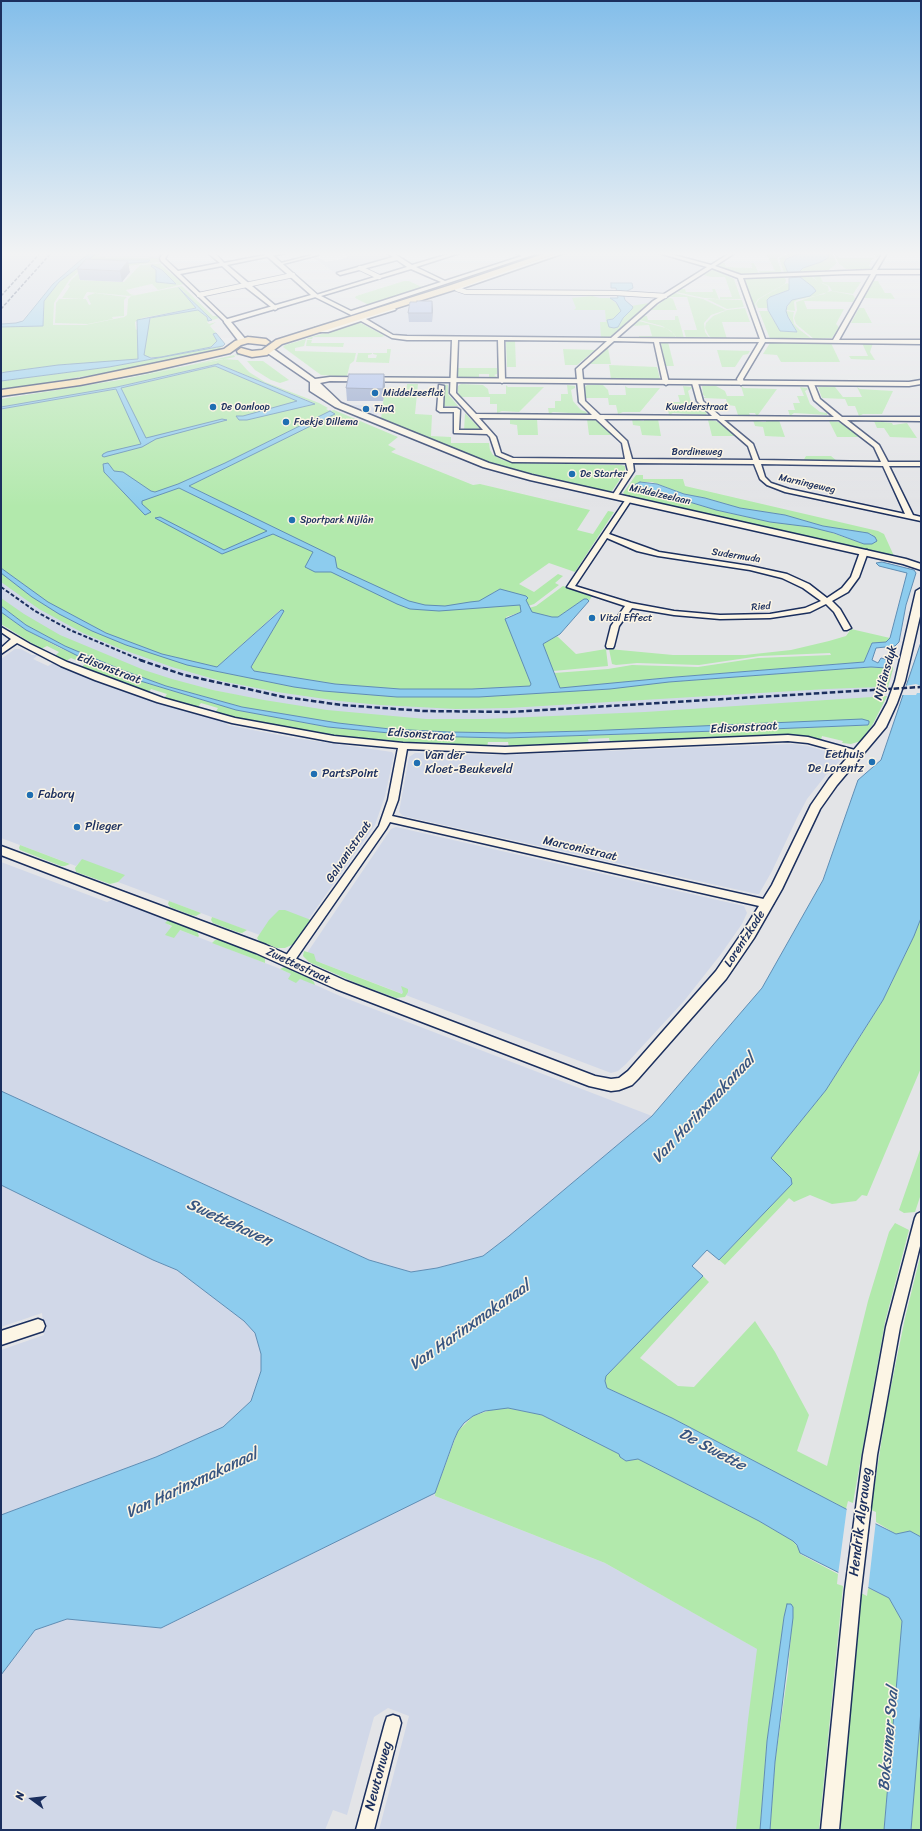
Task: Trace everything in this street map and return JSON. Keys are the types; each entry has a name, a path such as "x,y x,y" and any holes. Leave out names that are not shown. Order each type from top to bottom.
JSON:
{"main road":[{"path":"1,395 103,380 212,358 241,347 257,352 265,344 286,336"},
{"path":"1,395 142,370 241,347 279,342 295,336"},
{"path":"241,347 259,354 265,344"}],"street":[{"path":"237,336 241,347"},
{"name":"Middelzeelaan","path":"250,336 265,344 306,377 316,383"},
{"path":"396,336 455,339 921,342"},
{"path":"615,496 630,474 630,462 626,442 582,402 578,372 580,368 616,336"},
{"path":"761,336 763,341"},
{"path":"835,341 838,336"},
{"name":"Bordineweg","path":"455,339 453,394 493,437 498,454 512,460 921,464"},
{"path":"501,339 502,381"},
{"path":"656,340 666,383"},
{"path":"741,383 740,379 763,341"},
{"name":"Middelzeelaan","path":"259,354 265,355 304,382 316,383"},
{"path":"316,383 330,379 811,384 920,383"},
{"name":"Middelzeelaan","path":"316,383 313,389 334,402 486,465 921,566"},
{"name":"Marningeweg","path":"695,383 700,401 748,441 751,445 764,480 777,488 921,519"},
{"path":"811,384 819,402 873,442 886,464 910,517"},
{"path":"441,386 440,410 456,410 466,408"},
{"path":"456,410 456,432 488,432"},
{"name":"Kwelderstraat","path":"473,416 921,419"},
{"name":"Ried","path":"629,499 571,587 630,605 690,615 737,618 792,613 813,608 828,602 837,596 850,584 864,552"},
{"name":"Sudermuda","path":"605,535 640,549 658,554 750,568 777,574 806,586 828,602 837,611 847,628"},
{"name":"Nijlânsdyk","path":"859,754 880,728 892,703 900,681 921,591"},
{"path":"610,646 615,626 630,605"},
{"name":"Edisonstraat","path":"1,629 16,639 52,658 98,678 190,710 298,734 403,746 505,750 788,738 808,740 859,754"},
{"path":"1,652 16,639"},
{"name":"Galvanistraat","path":"289,960 378,835 387,818 393,800 403,746"},
{"name":"Lorentzkade","path":"594,1082 611,1085 627,1081 716,981 768,904 788,866 815,808 833,782 859,754"},
{"name":"Marconistraat","path":"387,818 768,904"},
{"name":"Zwettestraat","path":"1,850 289,960 345,987 594,1082"},
{"name":"Hendrik Algraweg","path":"830,1830 862,1506 878,1404 893,1327 921,1218"},
{"path":"1,1338 38,1326"},
{"name":"Newtonweg","path":"365,1830 393,1723"}],"shaded area":[{"path":"453,336 610,336 608,338"},
{"path":"350,405 366,405 378,409 377,417"},
{"path":"1,573 187,665 669,682 842,669 887,668 888,666 893,667 893,669 888,687 881,687 888,689 887,694 879,696 887,696 882,707 869,721 585,731 390,729 122,670 1,606"},
{"path":"15,649 21,649 32,655 38,655 33,659 48,666 53,663 116,689 181,710 228,723 227,725 294,738 392,752 394,755 385,796 375,825 294,940 281,943 118,882 123,877 81,861 76,866 1,838 1,659"},
{"path":"792,744 808,746 835,754 839,756 840,761 826,775 807,799 772,871 759,894 403,816 399,812 409,757 415,753 501,755"},
{"path":"396,827 744,906 747,913 742,924 721,954 684,1001 626,1064 618,1071 611,1073 316,961 307,953 391,829"},
{"path":"1,862 107,902 112,900 117,901 168,920 166,923 172,927 278,968 340,996 652,1116 483,1256 437,1268 411,1272 369,1260 1,1091"},
{"path":"1,1185 153,1260 177,1270 244,1321 255,1333 261,1354 261,1371 251,1401 223,1427 156,1457 1,1515 1,1350 44,1335 42,1313 1,1327"},
{"path":"434,1492 435,1496 605,1563 761,1651 739,1830 379,1830 409,1716 388,1708 374,1717 347,1815 333,1810 325,1830 1,1830 1,1675 35,1630 67,1619 161,1628"}],"green space":[{"path":"1,336 215,336 217,342 211,347 161,357 148,357 144,355 143,351 139,352 139,358 132,361 58,365 1,373"},
{"path":"313,336 383,336 313,337 312,339 307,339"},
{"path":"639,336 675,336 676,338 639,338"},
{"path":"676,336 684,336 684,338 677,338"},
{"path":"686,336 708,336 710,339 686,338"},
{"path":"709,336 726,336 727,339 712,339"},
{"path":"769,336 809,336 812,339 770,339"},
{"path":"811,336 833,336 832,338 814,339"},
{"path":"306,339 304,346 295,348 295,351 356,353 354,361 350,364 347,376 351,377 321,375 283,347 285,345"},
{"path":"307,340 312,340 311,343 344,343 343,347 306,346"},
{"path":"515,341 516,367 507,367 506,342"},
{"path":"668,342 674,366 666,366 661,343"},
{"path":"770,343 831,343 840,362 781,362 777,355 763,354"},
{"path":"862,343 873,343 870,352 875,360 851,359 849,356 868,356"},
{"path":"223,346 219,349 123,370 1,390 1,381 109,367"},
{"path":"608,348 611,364 590,364"},
{"path":"387,349 391,349 389,363 356,362 358,353 372,353 368,355 368,358 376,358 377,355 373,353 387,353"},
{"path":"563,349 595,350 577,365 565,365"},
{"path":"717,350 750,351 748,354 743,355 735,367 722,367"},
{"path":"234,355 259,355 266,357"},
{"path":"234,355 235,357 119,379 1,398 186,366"},
{"name":"Sportpark Nijlân","path":"222,359 238,360 249,372 265,382 319,403 328,408 326,409 330,411 334,410 398,437 388,445 396,449 391,452 473,485 480,484 590,510 577,530 593,534 608,511 614,512 575,572 549,563 519,584 534,592 558,574 563,576 555,583 559,585 534,604 528,606 500,589 491,594 520,605 521,612 506,617 531,684 530,686 472,689 400,689 335,684 254,671 251,667 284,611 283,610 280,610 217,667 188,661 162,654 106,633 48,602 1,568 1,409 116,389 215,366 298,401 314,403 218,364 117,387 58,398 1,407 1,399 119,380"},
{"path":"247,361 263,361 289,380 280,383 271,380 255,370"},
{"path":"609,365 657,367 660,379 611,379"},
{"path":"458,368 497,368 497,374 494,375 497,377 489,378 489,374 479,374 479,378 460,378 458,376"},
{"path":"407,384 418,384 415,414 432,415 431,436 451,437 451,443 489,443 490,450 493,455 513,463 621,465 625,466 625,472 612,491 606,491 495,465 381,419 384,395 406,395"},
{"path":"438,384 448,385 448,394 458,406 442,406 444,385"},
{"path":"461,384 483,385 488,389 489,394 506,394 506,385 508,387 544,387 519,412 502,411 497,413 497,404 490,404 490,397 460,397 458,386"},
{"path":"567,385 575,386 575,388 571,390 573,401 581,410 587,412 586,414 553,412 549,414 548,408 555,408 555,401 561,401 561,394 568,394"},
{"path":"587,385 603,385 608,390 609,395 626,395 625,386 628,388 660,388 640,412 623,412 618,414 616,405 609,405 608,398 586,398 585,387"},
{"path":"683,386 692,388 688,391 691,402 700,411 707,412 706,415 673,413 669,415 668,409 674,409 673,402 680,402 678,395 685,395"},
{"path":"702,386 716,386 725,391 727,396 744,396 741,386 744,388 777,389 758,415 755,413 749,413 750,415 738,415 735,406 728,405 726,399 704,398 706,397 703,395"},
{"path":"800,387 808,389 805,391 810,404 820,412 827,413 827,415 794,413 790,416 788,410 795,410 793,403 800,403 797,396 804,396"},
{"path":"818,387 835,387 843,397 862,397 857,387 860,389 893,391 882,414 863,414 859,416 855,406 848,406 845,399 822,398"},
{"path":"465,413 481,430 464,431"},
{"path":"510,418 537,418 538,435 518,435 517,425 510,424"},
{"path":"587,419 595,419 612,435 589,435"},
{"path":"632,419 644,421 644,419 658,419 661,436 642,435 640,426 633,425"},
{"path":"708,420 716,421 736,436 712,436"},
{"path":"753,420 766,422 766,420 779,420 785,437 765,436 763,427 755,426"},
{"path":"829,421 839,422 860,437 837,437"},
{"path":"874,421 892,423 893,425 907,423 917,438 890,437 884,428 877,428"},
{"path":"806,456 831,456 837,461 803,461"},
{"path":"636,475 643,475 643,479 683,479 685,486 878,531 884,534 894,556 625,495 623,493","holes":["640,482 652,482 684,494 705,498 740,508 785,515 823,526 872,534 864,544 824,530 801,525 770,522 716,510 686,501 643,492 634,487"]},
{"path":"1,573 32,597 59,614 92,631 126,645 215,671 294,687 323,691 397,697 479,697 610,689 669,682 871,667 886,668 888,666 893,667 893,669 888,687 827,689 509,708 456,709 339,701 277,692 221,681 172,667 121,649 83,633 39,609 1,582"},
{"path":"563,586 592,596 589,601 584,599 558,617 532,613 529,610 529,608 536,606"},
{"path":"1,598 24,614 60,635 144,670 213,690 327,710 426,719 484,719 645,712 887,696 873,724 861,741 851,744 842,743 843,741 822,736 821,740 791,735 610,743 609,738 588,739 589,744 509,747 508,742 488,742 487,747 417,744 356,739 250,721 215,713 218,708 201,703 197,708 164,698 167,694 151,689 148,693 80,668 85,664 71,658 66,661 55,656 59,652 47,646 41,649 1,624 1,612 26,630 60,648 137,680 236,710 328,727 420,736 505,738 747,730 868,725 869,723 510,733 390,729 338,723 242,707 166,686 122,670 65,646 26,625 1,606"},
{"path":"851,629 890,638 886,642 872,643 864,662 560,688 554,673 608,669 632,665 698,667 758,658 831,655 830,653 760,656 699,665 637,663 616,665 612,664 609,649 673,655 745,655 791,650 829,641 846,636"},
{"path":"557,636 576,654 606,649 608,666 553,671 543,644"},
{"path":"20,845 70,864 61,866 20,850"},
{"path":"82,859 125,875 118,882 110,884 76,872 75,868"},
{"path":"169,901 201,913 196,916 191,915 170,907 168,904"},
{"path":"279,910 285,910 311,920 296,943 285,948 277,948 259,941 257,938 269,920"},
{"path":"212,917 247,930 242,933 237,932 213,923 211,920"},
{"path":"921,918 921,1068 867,1196 862,1195 856,1201 832,1204 810,1195 794,1202 789,1198 725,1265 719,1260 792,1184 791,1178 771,1158 826,1090 860,1037 883,1000"},
{"path":"168,920 197,931 199,936 198,937 180,930 174,938 165,935 172,926 165,923"},
{"path":"215,940 220,940 263,956 265,963 212,943"},
{"path":"304,951 314,954 316,961 402,994 403,992 401,986 408,989 408,992 405,997 396,998 358,984 309,962 303,956"},
{"path":"284,967 311,979 315,985 300,979 296,983 288,979 291,974 280,969"},
{"path":"921,1147 921,1194 915,1212 904,1213 899,1210"},
{"path":"895,1223 909,1230 885,1322 853,1503 848,1501 846,1509 672,1418 607,1388 605,1381 606,1376 703,1276 709,1282 640,1358 678,1386 694,1387 755,1321 775,1352 809,1415 797,1451 827,1466 868,1301 889,1232"},
{"path":"921,1253 921,1537 910,1531 896,1534 876,1522 876,1512 871,1510 886,1411 905,1318"},
{"path":"497,1408 508,1408 542,1415 619,1454 620,1457 626,1461 638,1459 759,1521 793,1541 800,1550 800,1554 838,1574 837,1584 843,1586 819,1830 770,1830 775,1762 788,1672 793,1607 784,1617 767,1741 760,1830 736,1830 757,1649 605,1563 435,1496 458,1431 473,1416"},
{"path":"868,1588 889,1598 902,1621 884,1830 840,1830 861,1593 867,1596"},
{"path":"921,1710 921,1830 911,1830 920,1711"}],"water":[{"path":"137,336 147,336 144,355 151,358 211,347 217,341 214,336 219,336 225,344 223,346 109,367 1,381 1,373 6,372 58,365 138,359"},
{"path":"218,364 315,404 247,420 239,420 236,416 243,416 297,401 215,366 121,388 146,438 222,419 227,420 156,439 142,447 104,457 102,456 103,454 107,452 141,444 116,389 1,409 1,407 117,387"},
{"path":"330,411 335,414 189,486 335,557 337,568 409,601 425,605 445,606 479,601 500,589 526,596 528,598 526,600 532,612 558,617 584,599 587,599 589,601 560,634 543,644 560,688 864,662 872,643 886,642 890,638 907,573 879,566 876,563 882,562 914,570 916,573 906,605 899,642 895,646 876,648 872,660 878,663 881,658 889,660 887,668 871,667 842,669 669,682 610,689 479,697 397,697 294,687 187,665 126,645 92,631 59,614 32,597 1,573 1,568 48,602 106,633 162,654 217,667 281,610 283,610 284,611 251,667 254,671 335,684 400,689 472,689 530,686 531,684 505,619 521,612 520,605 439,611 410,609 331,572 315,572 305,567 313,552 273,534 222,554 155,518 160,517 224,550 267,531 179,488 142,501 142,504 151,512 145,515 104,472 103,464 108,463 114,471 123,472 151,491 155,492 178,484 225,463"},
{"path":"640,482 657,484 684,494 705,498 740,508 785,515 823,526 868,533 875,537 877,541 872,544 864,544 834,533 810,527 770,522 716,510 686,501 651,494 636,488 634,485"},
{"path":"1,606 26,625 65,646 122,670 166,686 242,707 338,723 390,729 510,733 862,719 869,721 869,723 868,725 747,730 505,738 420,736 328,727 236,710 137,680 94,664 26,630 1,612"},
{"path":"921,642 921,918 914,936 883,1000 826,1090 771,1158 791,1178 792,1184 719,1260 707,1250 692,1266 703,1276 606,1376 605,1381 607,1388 672,1418 896,1534 910,1531 921,1537 921,1710 911,1830 884,1830 902,1621 889,1598 800,1553 797,1545 793,1541 759,1521 638,1459 626,1461 620,1457 619,1454 542,1415 508,1408 485,1411 473,1416 464,1423 454,1440 435,1493 161,1628 67,1619 35,1630 1,1675 1,1515 156,1457 223,1427 251,1401 261,1371 261,1354 255,1333 244,1321 177,1270 153,1260 1,1185 1,1091 369,1260 411,1272 437,1268 483,1256 652,1116 762,988 823,880 858,780 881,760"},
{"path":"787,1604 791,1604 793,1607 793,1618 775,1762 770,1830 760,1830 767,1741"}],"pier":[{"path":"916,684 921,686 921,693 917,693 916,695 901,695 905,686"},
{"path":"847,1507 876,1520 868,1590 838,1575"}],"building":[{"path":"349,374 384,374 383,389 346,388"}],"railway":[{"path":"1,587 35,611 70,630 143,661"},
{"path":"140,660 184,675 284,697 342,705 424,711 511,712 921,687"}],"place":[{"name":"Middelzeeflat","path":"375,393"},
{"name":"De Oanloop","path":"213,407"},
{"name":"TinQ","path":"366,409"},
{"name":"Foekje Dillema","path":"286,422"},
{"name":"De Starter","path":"572,474"},
{"name":"Sportpark Nijlân","path":"292,520"},
{"name":"Vital Effect","path":"592,618"},
{"name":"Eethuis De Lorentz","path":"872,762"},
{"name":"Van der Kloet-Beukeveld","path":"417,763"},
{"name":"PartsPoint","path":"314,774"},
{"name":"Fabory","path":"30,795"},
{"name":"Plieger","path":"77,827"}],"water label":[{"name":"Van Harinxmakanaal","path":"704,1109"},
{"name":"Swettehaven","path":"229,1223"},
{"name":"Van Harinxmakanaal","path":"470,1326"},
{"name":"De Swette","path":"712,1450"},
{"name":"Van Harinxmakanaal","path":"192,1484"},
{"name":"Boksumer Soal","path":"889,1739"}]}
